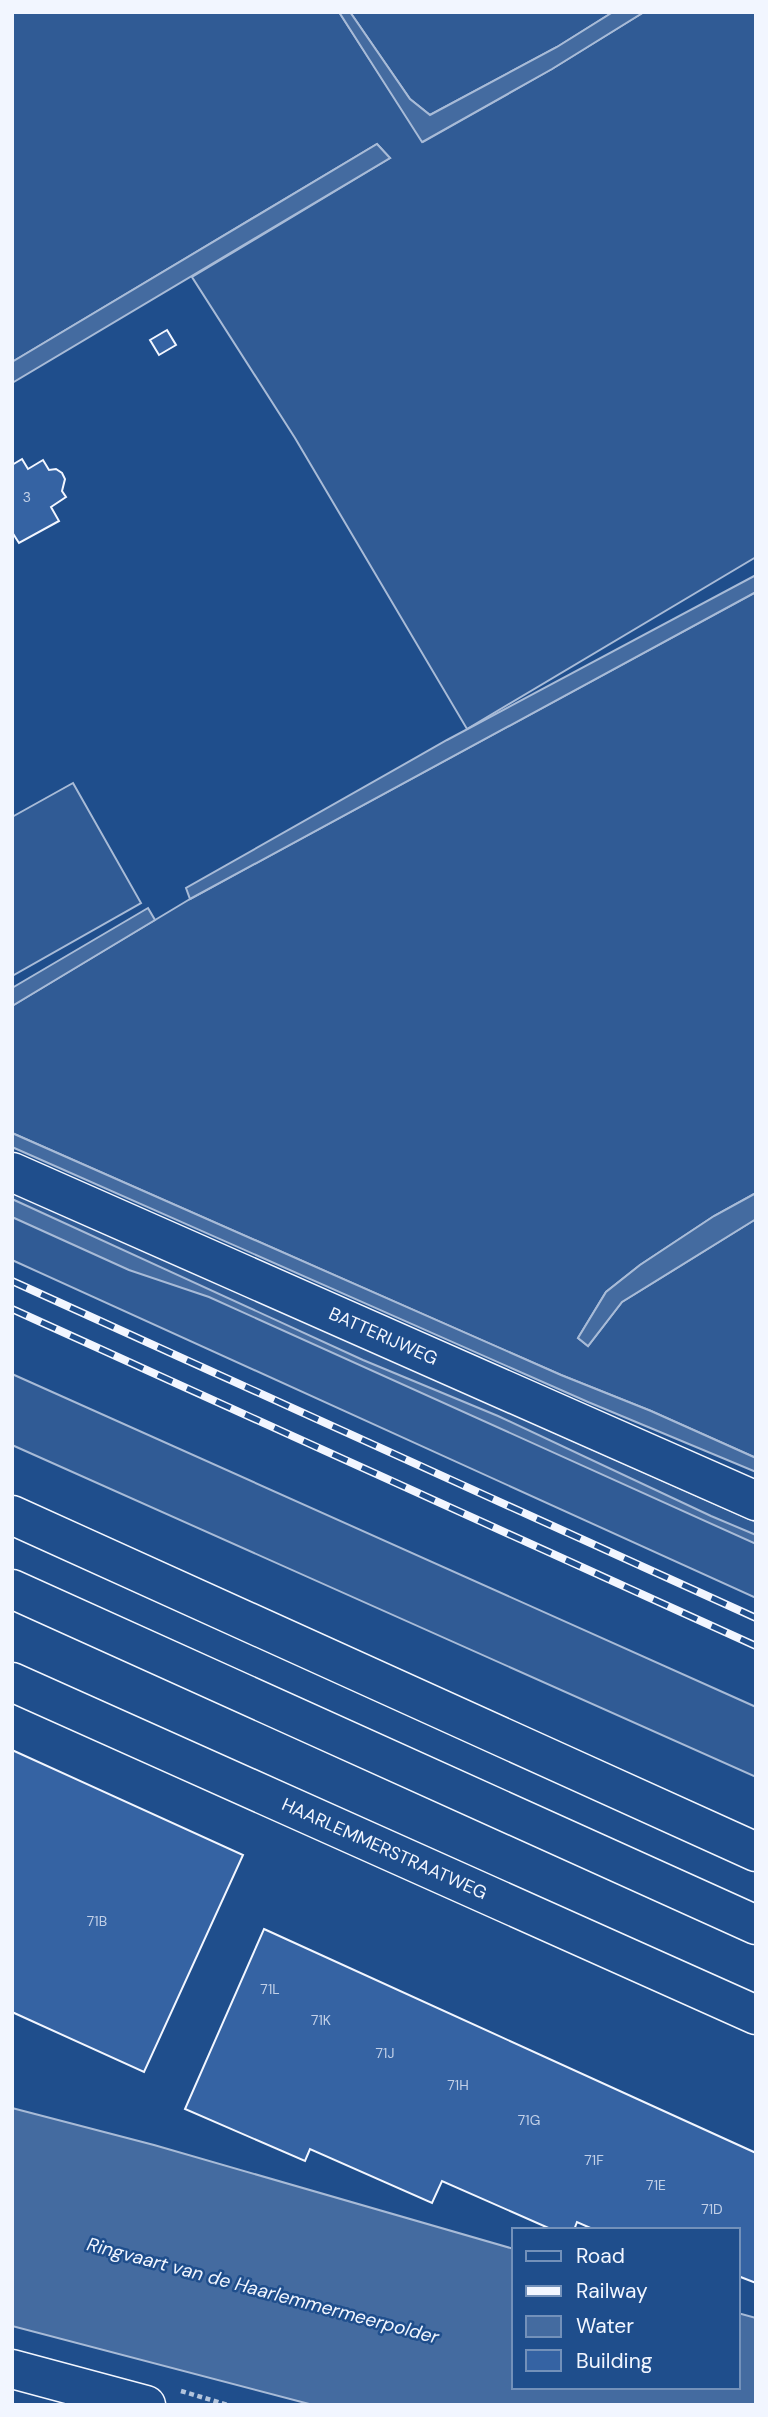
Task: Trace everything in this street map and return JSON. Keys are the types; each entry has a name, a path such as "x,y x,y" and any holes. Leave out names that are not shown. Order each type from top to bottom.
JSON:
{"main road":[{"name":"BATTERIJWEG","path":"12,1172 756,1501"},
{"path":"12,1515 756,1852"},
{"path":"12,1589 756,1925"},
{"name":"HAARLEMMERSTRAATWEG","path":"12,1682 756,2015"},
{"path":"12,2369 146,2405"}],"shaded area":[{"path":"12,12 339,12 423,142 552,69 644,12 756,12 756,557 467,729 295,438 192,277 390,158 377,144 12,362"},
{"path":"350,12 613,12 557,47 430,115 410,99"},
{"path":"756,592 756,1193 714,1216 640,1265 606,1292 578,1338 588,1346 622,1302 756,1219 756,1458 12,1133 12,1006 190,899"},
{"path":"73,783 141,903 12,976 12,817"},
{"path":"12,1183 544,1428 756,1522 756,1598 12,1260"},
{"path":"12,1374 756,1707 756,1777 12,1445"}],"water":[{"path":"339,12 350,12 410,99 430,115 557,47 613,12 644,12 552,69 422,142"},
{"path":"377,144 390,158 12,383 12,362"},
{"path":"756,575 756,592 190,899 186,888 447,740"},
{"path":"148,908 155,920 12,1006 12,988"},
{"path":"12,1133 756,1458 756,1472 588,1402 12,1147"},
{"path":"756,1193 756,1219 622,1302 588,1346 578,1338 606,1292 640,1265 714,1216"},
{"path":"12,1199 363,1360 498,1416 756,1535 756,1544 209,1297 129,1270 12,1217"},
{"name":"Ringvaart van de Haarlemmermeerpolder","path":"12,2108 154,2145 512,2248 512,2389 740,2389 740,2314 756,2318 756,2405 313,2405 12,2326"}],"building":[{"path":"167,330 176,345 159,355 150,340"},
{"path":"22,459 28,469 43,460 49,470 56,469 62,473 65,479 62,491 66,497 51,507 59,521 19,543 12,532 12,465"},
{"path":"12,1750 243,1855 144,2072 12,2012"},
{"path":"264,1929 756,2153 756,2283 740,2277 740,2228 590,2228 577,2222 575,2228 548,2228 442,2181 432,2203 310,2149 305,2161 185,2109"}],"railway":[{"path":"12,1281 756,1618"},
{"path":"12,1309 756,1646"}]}
